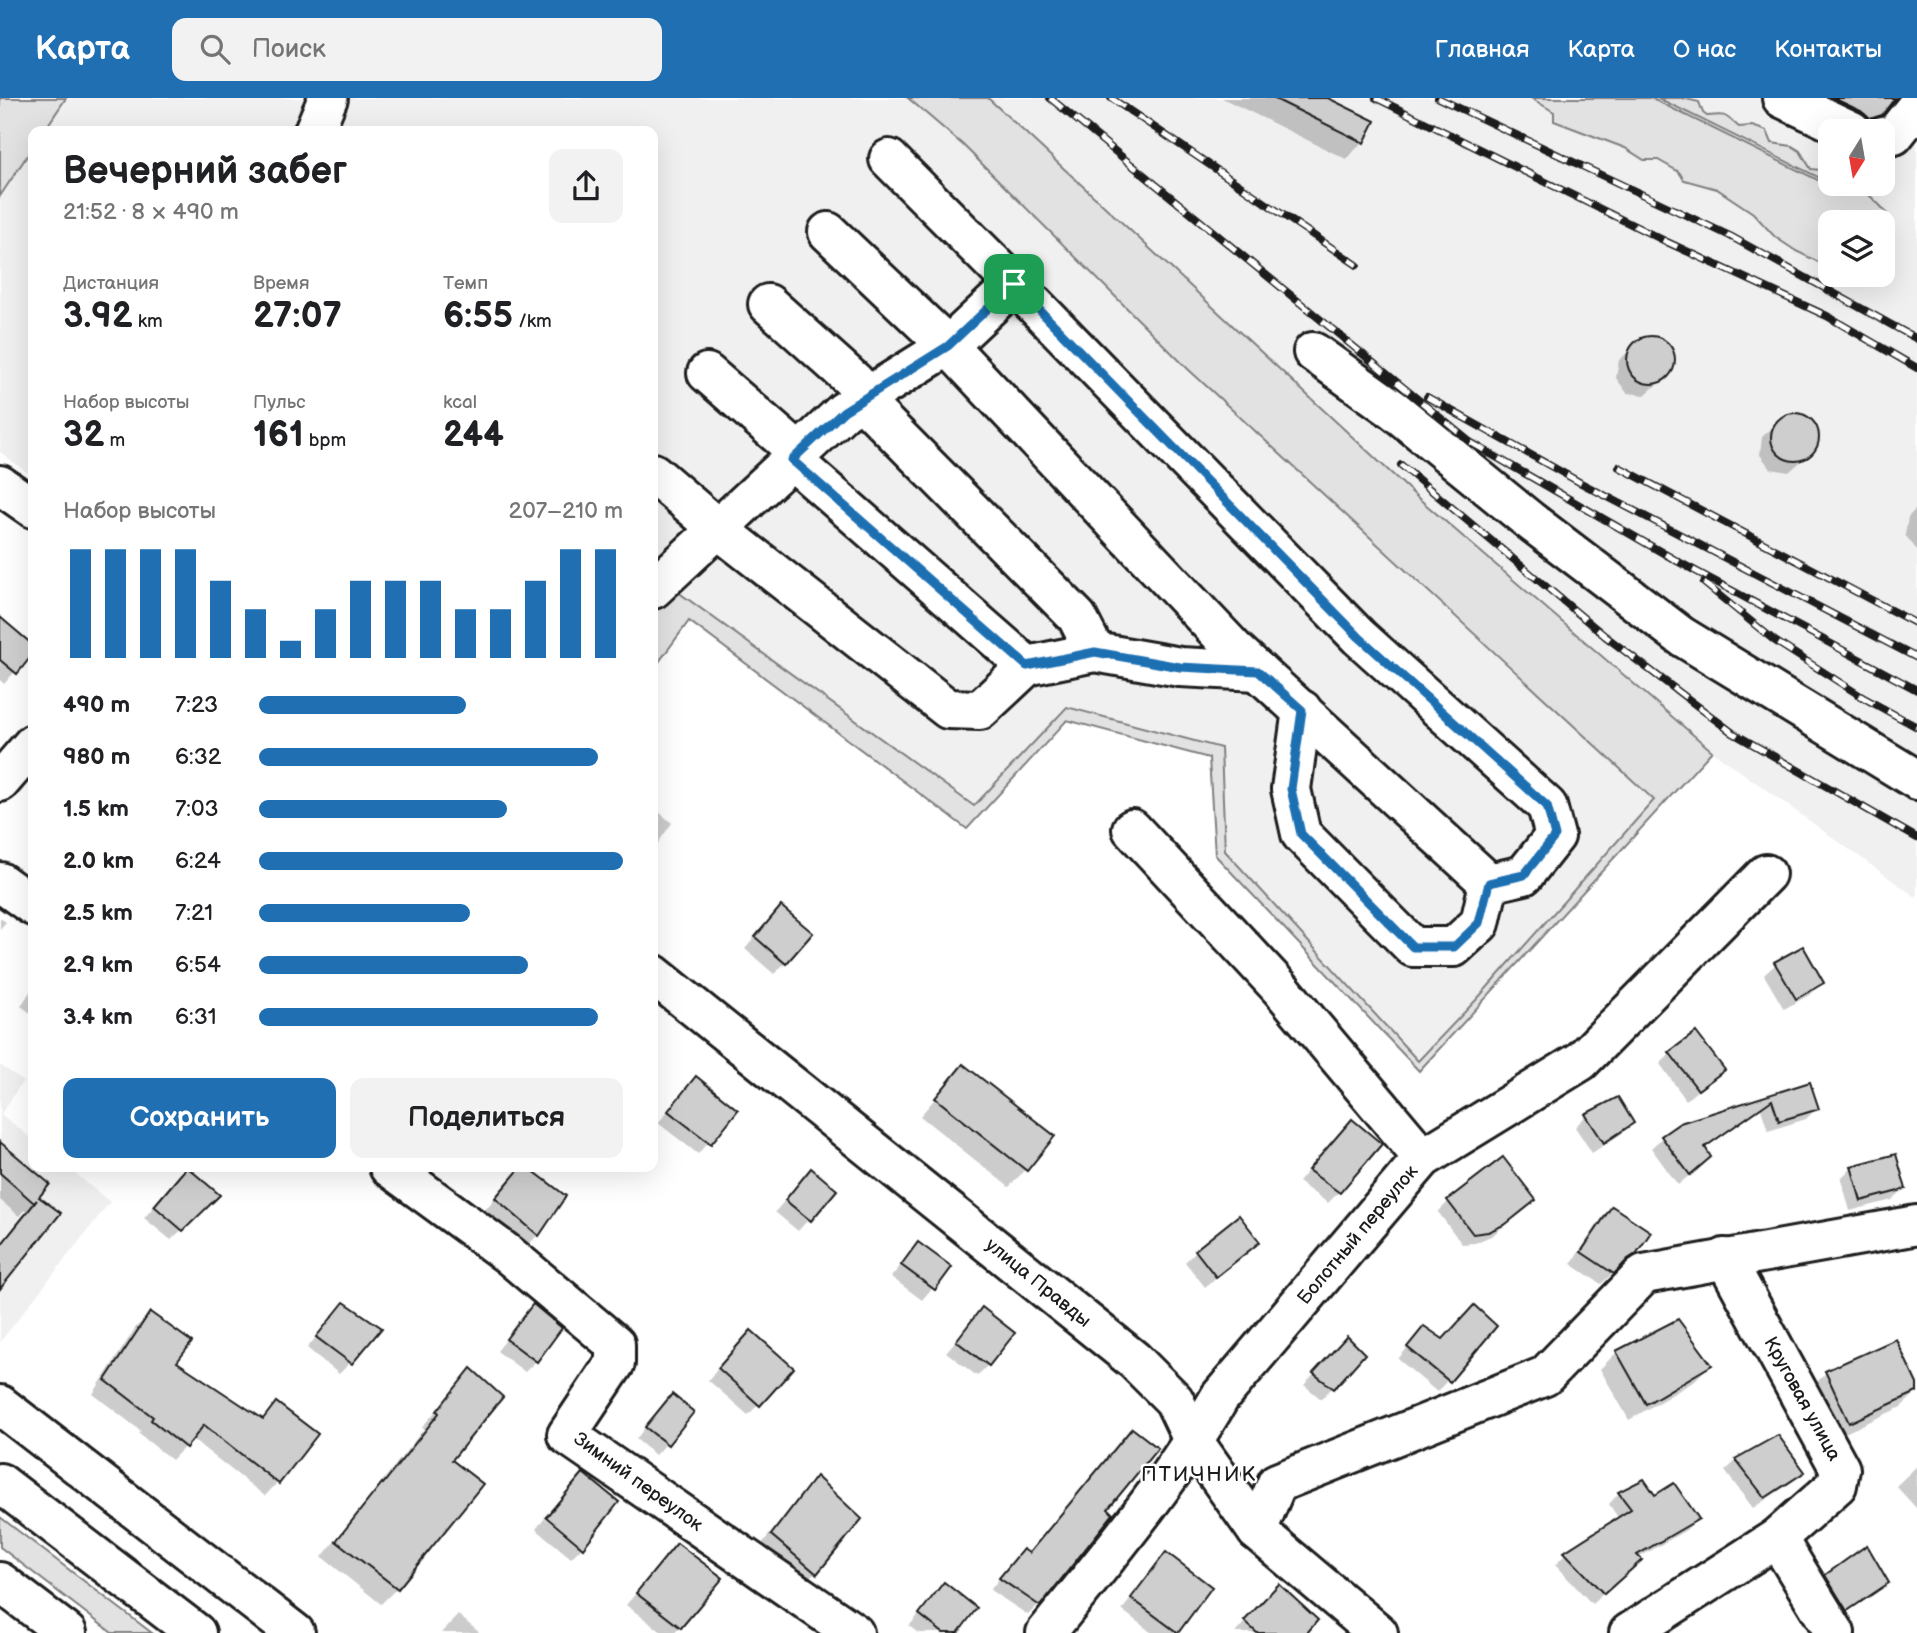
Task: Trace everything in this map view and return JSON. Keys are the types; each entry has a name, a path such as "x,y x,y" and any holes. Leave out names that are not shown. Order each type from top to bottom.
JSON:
{"street":[{"path":"316,126 328,98"},
{"path":"1782,98 1827,119"},
{"path":"1895,134 1917,106"},
{"path":"889,159 1359,637 1547,806 1555,836 1524,875 1489,883"},
{"path":"828,232 948,346 1236,650 1489,883"},
{"path":"658,584 844,411 948,346 1014,284"},
{"path":"768,304 855,382 862,400 1077,617 1095,652"},
{"path":"1313,352 1394,410 1530,520 1681,636 1917,780"},
{"path":"707,373 795,457 1027,666"},
{"path":"658,477 718,528 948,709 980,710 1027,666 1095,652 1180,667 1258,671"},
{"path":"0,485 28,505"},
{"path":"1302,710 1291,789 1301,834 1413,947 1454,947 1479,923 1489,883"},
{"path":"0,782 28,750"},
{"path":"1132,829 1282,990 1423,1158"},
{"name":"Болотный переулок","path":"1046,1633 1145,1510 1194,1442 1220,1397 1423,1158 1581,1061 1766,874"},
{"path":"0,882 28,902"},
{"name":"улица Правды","path":"658,978 1134,1360 1174,1400 1194,1442 1257,1531 1378,1633"},
{"name":"Зимний переулок","path":"396,1172 509,1255 615,1344 615,1363 568,1435 854,1633"},
{"path":"1257,1531 1277,1483 1545,1376 1644,1274 1917,1225"},
{"name":"Круговая улица","path":"1629,1633 1777,1538 1837,1485 1840,1469 1725,1258"},
{"path":"0,1405 295,1633"},
{"path":"0,1483 196,1633"},
{"path":"1777,1538 1835,1633"},
{"path":"0,1582 67,1633"}],"shaded area":[{"path":"0,98 66,98 47,126 28,126 28,154 0,196"},
{"path":"66,98 908,98 963,145 1188,369 1655,800 1418,1061 1225,851 1221,748 1067,707 974,806 658,578 658,126 47,126"},
{"path":"908,98 988,98 1417,497 1712,751 1419,1071 1215,855 1209,758 1067,720 967,829 689,621 658,663 658,578 974,806 1067,707 1221,748 1225,851 1418,1061 1477,999 1654,800 1188,369 963,145"},
{"path":"988,98 1917,98 1917,898 1712,751 1417,497"},
{"path":"1531,98 1651,98 1818,180 1818,196 1870,196 1884,210 1818,210 1818,262 1775,237 1753,213 1717,189 1684,180 1679,172 1658,160 1644,160 1625,148 1554,121 1554,112"},
{"path":"1658,98 1682,98 1699,102 1707,116 1724,116 1739,127 1752,126 1767,131 1772,143 1792,146 1800,151 1811,169 1818,170 1818,177"},
{"path":"28,154 28,473 0,452 0,196"},
{"path":"0,1065 23,1081 1,1114 28,1136 28,1172 73,1172 110,1202 0,1342"},
{"path":"0,1517 152,1633 112,1633 0,1547"}],"building":[{"path":"1273,98 1328,98 1375,121 1364,143"},
{"path":"1833,98 1895,98 1882,115 1870,119 1861,111"},
{"path":"1651,336 1668,343 1675,360 1668,377 1651,384 1634,377 1627,360 1634,343"},
{"path":"1795,413 1812,420 1819,437 1812,454 1795,461 1778,454 1771,437 1778,420"},
{"path":"0,617 28,641 28,660 17,674 0,660"},
{"path":"781,906 813,933 786,964 755,937"},
{"path":"1803,946 1824,983 1796,999 1774,962"},
{"path":"1696,1032 1725,1070 1698,1090 1669,1052"},
{"path":"963,1064 1055,1136 1027,1171 935,1098"},
{"path":"696,1076 738,1110 711,1144 668,1111"},
{"path":"1810,1082 1819,1109 1779,1121 1772,1100 1705,1147 1711,1157 1690,1175 1661,1136 1680,1123"},
{"path":"1618,1097 1634,1123 1604,1143 1585,1114"},
{"path":"1352,1119 1382,1144 1340,1193 1308,1170"},
{"path":"0,1142 28,1166 28,1172 36,1172 50,1184 39,1197 61,1213 0,1289 0,1246 37,1200 34,1203 0,1173"},
{"path":"1896,1154 1906,1189 1861,1201 1851,1166"},
{"path":"1503,1157 1536,1200 1506,1224 1488,1232 1473,1234 1447,1200"},
{"path":"811,1168 837,1190 811,1221 785,1200"},
{"path":"183,1172 193,1172 220,1195 183,1231 154,1206"},
{"path":"517,1172 535,1172 566,1196 539,1236 495,1198"},
{"path":"1612,1206 1651,1232 1636,1254 1614,1274 1581,1252"},
{"path":"1239,1215 1260,1242 1216,1277 1195,1250"},
{"path":"918,1242 952,1267 935,1290 901,1265"},
{"path":"344,1302 382,1328 352,1364 316,1337"},
{"path":"533,1304 562,1328 537,1362 506,1339"},
{"path":"1474,1305 1497,1326 1450,1382 1407,1347 1424,1326 1443,1339"},
{"path":"982,1307 1015,1333 989,1366 956,1341"},
{"path":"150,1312 192,1342 177,1362 263,1419 276,1402 318,1434 279,1484 204,1425 186,1448 151,1420 153,1417 105,1380"},
{"path":"1678,1319 1712,1365 1646,1404 1616,1351"},
{"path":"751,1330 794,1368 760,1406 718,1368"},
{"path":"1347,1336 1365,1354 1334,1389 1313,1373"},
{"path":"1896,1339 1917,1384 1917,1392 1849,1423 1825,1371"},
{"path":"471,1368 503,1397 452,1460 483,1484 398,1589 336,1541 439,1413 437,1411"},
{"path":"672,1394 694,1412 668,1445 645,1427"},
{"path":"1132,1428 1158,1448 1108,1509 1113,1514 1040,1606 999,1578 1023,1549 1029,1553"},
{"path":"1778,1435 1805,1472 1765,1498 1735,1459"},
{"path":"583,1473 619,1502 583,1548 546,1517"},
{"path":"816,1476 862,1519 817,1574 771,1535"},
{"path":"1644,1479 1655,1495 1674,1483 1699,1519 1637,1555 1642,1560 1604,1594 1564,1552 1631,1509 1618,1492"},
{"path":"677,1543 723,1578 681,1628 636,1593"},
{"path":"1867,1545 1889,1583 1847,1611 1825,1575"},
{"path":"1166,1552 1212,1587 1178,1633 1131,1598"},
{"path":"944,1582 977,1608 958,1633 943,1633 919,1614"},
{"path":"1279,1584 1318,1620 1307,1633 1257,1633 1244,1621"}],"railway":[{"path":"1050,98 1470,442 1677,561 1917,690"},
{"path":"1111,98 1357,265"},
{"path":"1376,98 1667,242 1827,316 1917,368"},
{"path":"1438,98 1730,236 1917,339"},
{"path":"1427,397 1581,483 1917,658"},
{"path":"1401,465 1605,636 1733,733 1917,838"},
{"path":"1619,467 1917,624"},
{"path":"1704,583 1775,641 1864,698 1917,727"}],"district":[{"name":"ПТИЧНИК","path":"1199,1474"}],"route":[{"path":"1014,284 1359,637 1547,806 1555,836 1524,875 1489,883 1479,923 1454,947 1413,947 1301,834 1291,789 1302,710 1258,671 1180,667 1095,652 1027,666 792,460 844,411 948,346 1014,284"}]}
